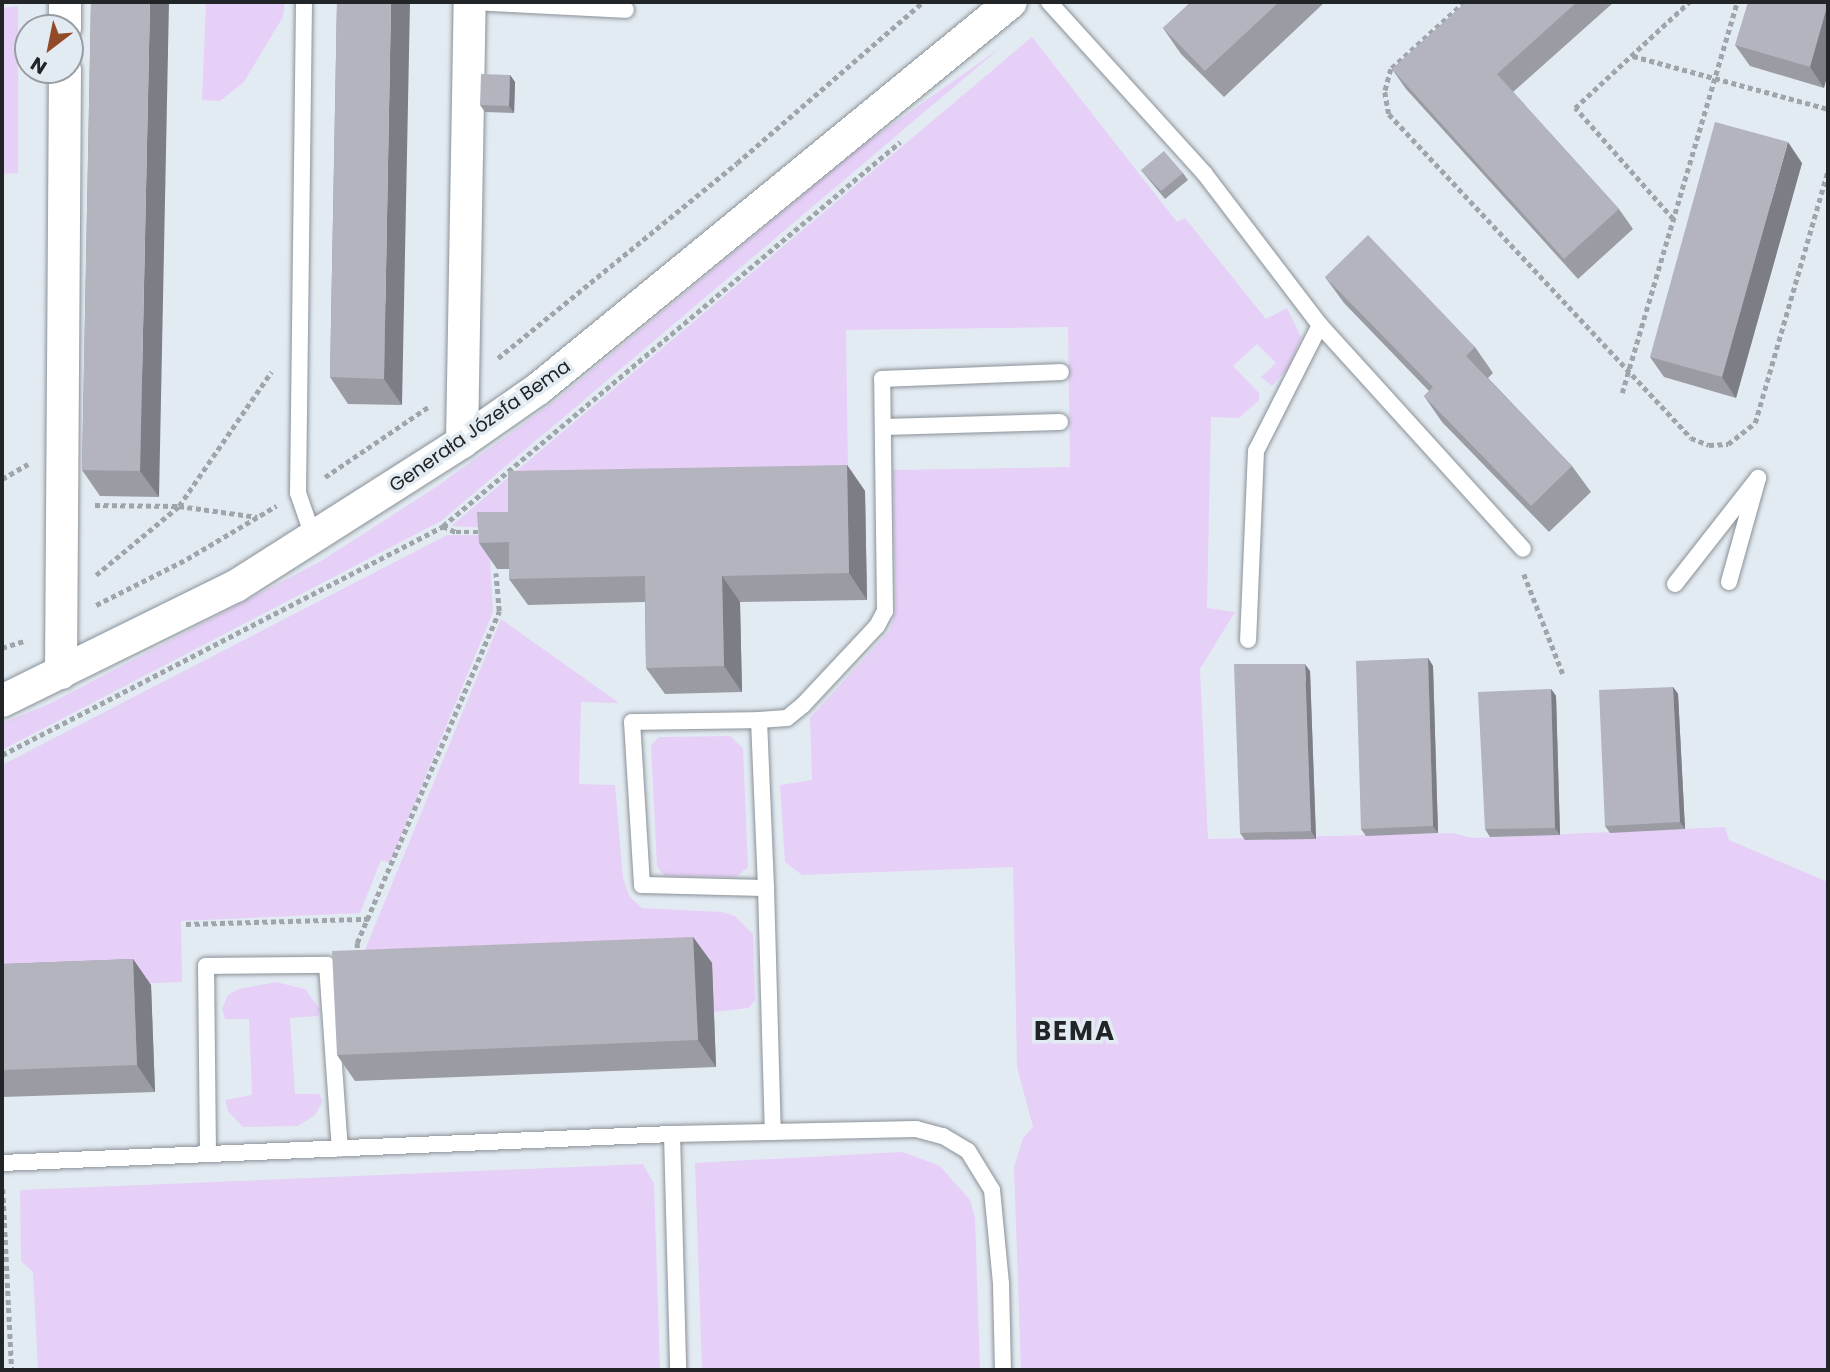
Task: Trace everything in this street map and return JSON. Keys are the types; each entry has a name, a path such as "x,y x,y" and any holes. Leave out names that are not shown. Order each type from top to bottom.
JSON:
{"street":[{"path":"462,442 470,2"},
{"name":"Generała Józefa Bema","path":"2,701 236,586 314,539 462,442 538,389 1011,2"},
{"path":"61,673 65,84"}],"lane":[{"path":"304,2 298,493 314,539"},
{"path":"470,2 625,10"},
{"path":"1049,2 1203,173 1320,325 1522,549"},
{"path":"1248,639 1256,451 1320,325"},
{"path":"766,888 642,884 632,722 787,718 803,705 885,611 882,380 1060,372"},
{"path":"883,427 1060,422"},
{"path":"1675,584 1758,478 1729,582"},
{"path":"759,720 773,1132"},
{"path":"208,1154 206,966 327,965 340,1149"},
{"path":"2,1163 672,1135 916,1129 943,1136 968,1151 992,1190 1001,1284 1003,1370"},
{"path":"672,1135 678,1370"}],"path":[{"path":"1465,2 1391,69 1385,92 1389,114 1628,374 1691,438 1710,445 1728,444 1755,423 1779,348 1828,170"},
{"path":"1674,219 1575,108 1689,2"},
{"path":"1622,394 1737,2"},
{"path":"1633,56 1828,109"},
{"path":"62,611 93,577 178,506 300,331"},
{"path":"62,504 178,506 258,517"},
{"path":"443,526 456,532 490,532"},
{"path":"1522,549 1522,570 1563,674"},
{"path":"357,968 357,943 371,919 499,611 496,573"},
{"path":"186,924 371,919"},
{"path":"2,1183 12,1370"}],"shaded area":[{"path":"206,2 285,2 283,17 244,82 220,101 202,100"},
{"path":"18,6 18,14 14,14 14,84 18,84 18,173 2,174 2,8"},
{"path":"1032,37 1177,222 1185,218 1266,319 1287,308 1301,337 1289,367 1272,386 1261,377 1276,363 1257,344 1233,366 1259,393 1259,400 1239,418 1211,417 1207,608 1235,612 1200,669 1208,839 1452,833 1473,838 1725,827 1729,840 1828,882 1828,1370 1021,1370 1014,1167 1023,1138 1033,1127 1017,1067 1013,867 802,875 785,862 780,785 812,780 810,718 890,630 896,610 893,470 1070,467 1068,327 846,330 848,470 853,470 853,481 516,529 451,526"},
{"path":"1000,48 441,521 2,750 2,723 49,704 321,561 439,485 555,401 863,145"},
{"path":"447,535 489,535 493,612 390,863 381,860 360,913 181,921 182,982 2,989 2,765"},
{"path":"501,619 619,703 581,702 579,784 615,785 623,878 630,897 642,908 722,912 735,916 753,934 755,1000 749,1008 714,1012 711,963 365,976 364,952"},
{"path":"730,736 743,748 748,867 736,877 665,876 657,867 651,745 659,737"},
{"path":"276,982 305,989 320,1009 318,1016 290,1018 295,1094 319,1094 323,1101 315,1115 298,1126 243,1127 228,1111 225,1100 252,1095 249,1019 225,1019 222,1009 228,995 238,989"},
{"path":"903,1152 940,1166 970,1200 975,1218 980,1370 702,1370 695,1163"},
{"path":"643,1164 654,1184 660,1370 38,1370 33,1272 21,1261 20,1190"}],"building":[{"path":"91,2 150,2 140,471 82,470"},
{"path":"337,2 391,2 384,379 330,377"},
{"path":"1191,2 1279,2 1205,71 1163,28"},
{"path":"1466,2 1577,2 1497,74 1619,209 1564,259 1392,69"},
{"path":"1748,2 1828,2 1810,67 1735,45"},
{"path":"481,74 510,75 509,106 480,105"},
{"path":"1715,122 1788,142 1722,377 1650,357"},
{"path":"1164,151 1183,173 1161,191 1141,170"},
{"path":"1368,235 1475,347 1466,356 1572,466 1531,506 1424,396 1433,387 1325,277"},
{"path":"847,465 849,573 722,576 724,666 646,668 645,576 509,579 509,542 479,543 477,512 508,512 508,471"},
{"path":"1428,658 1433,826 1361,829 1356,661"},
{"path":"1234,664 1305,664 1311,831 1240,833"},
{"path":"1673,687 1680,822 1605,826 1599,690"},
{"path":"1551,689 1555,828 1485,829 1478,692"},
{"path":"693,937 698,1040 337,1055 332,951"},
{"path":"133,959 137,1065 2,1070 2,964"}],"district":[{"name":"BEMA","path":"1075,1032"}]}
